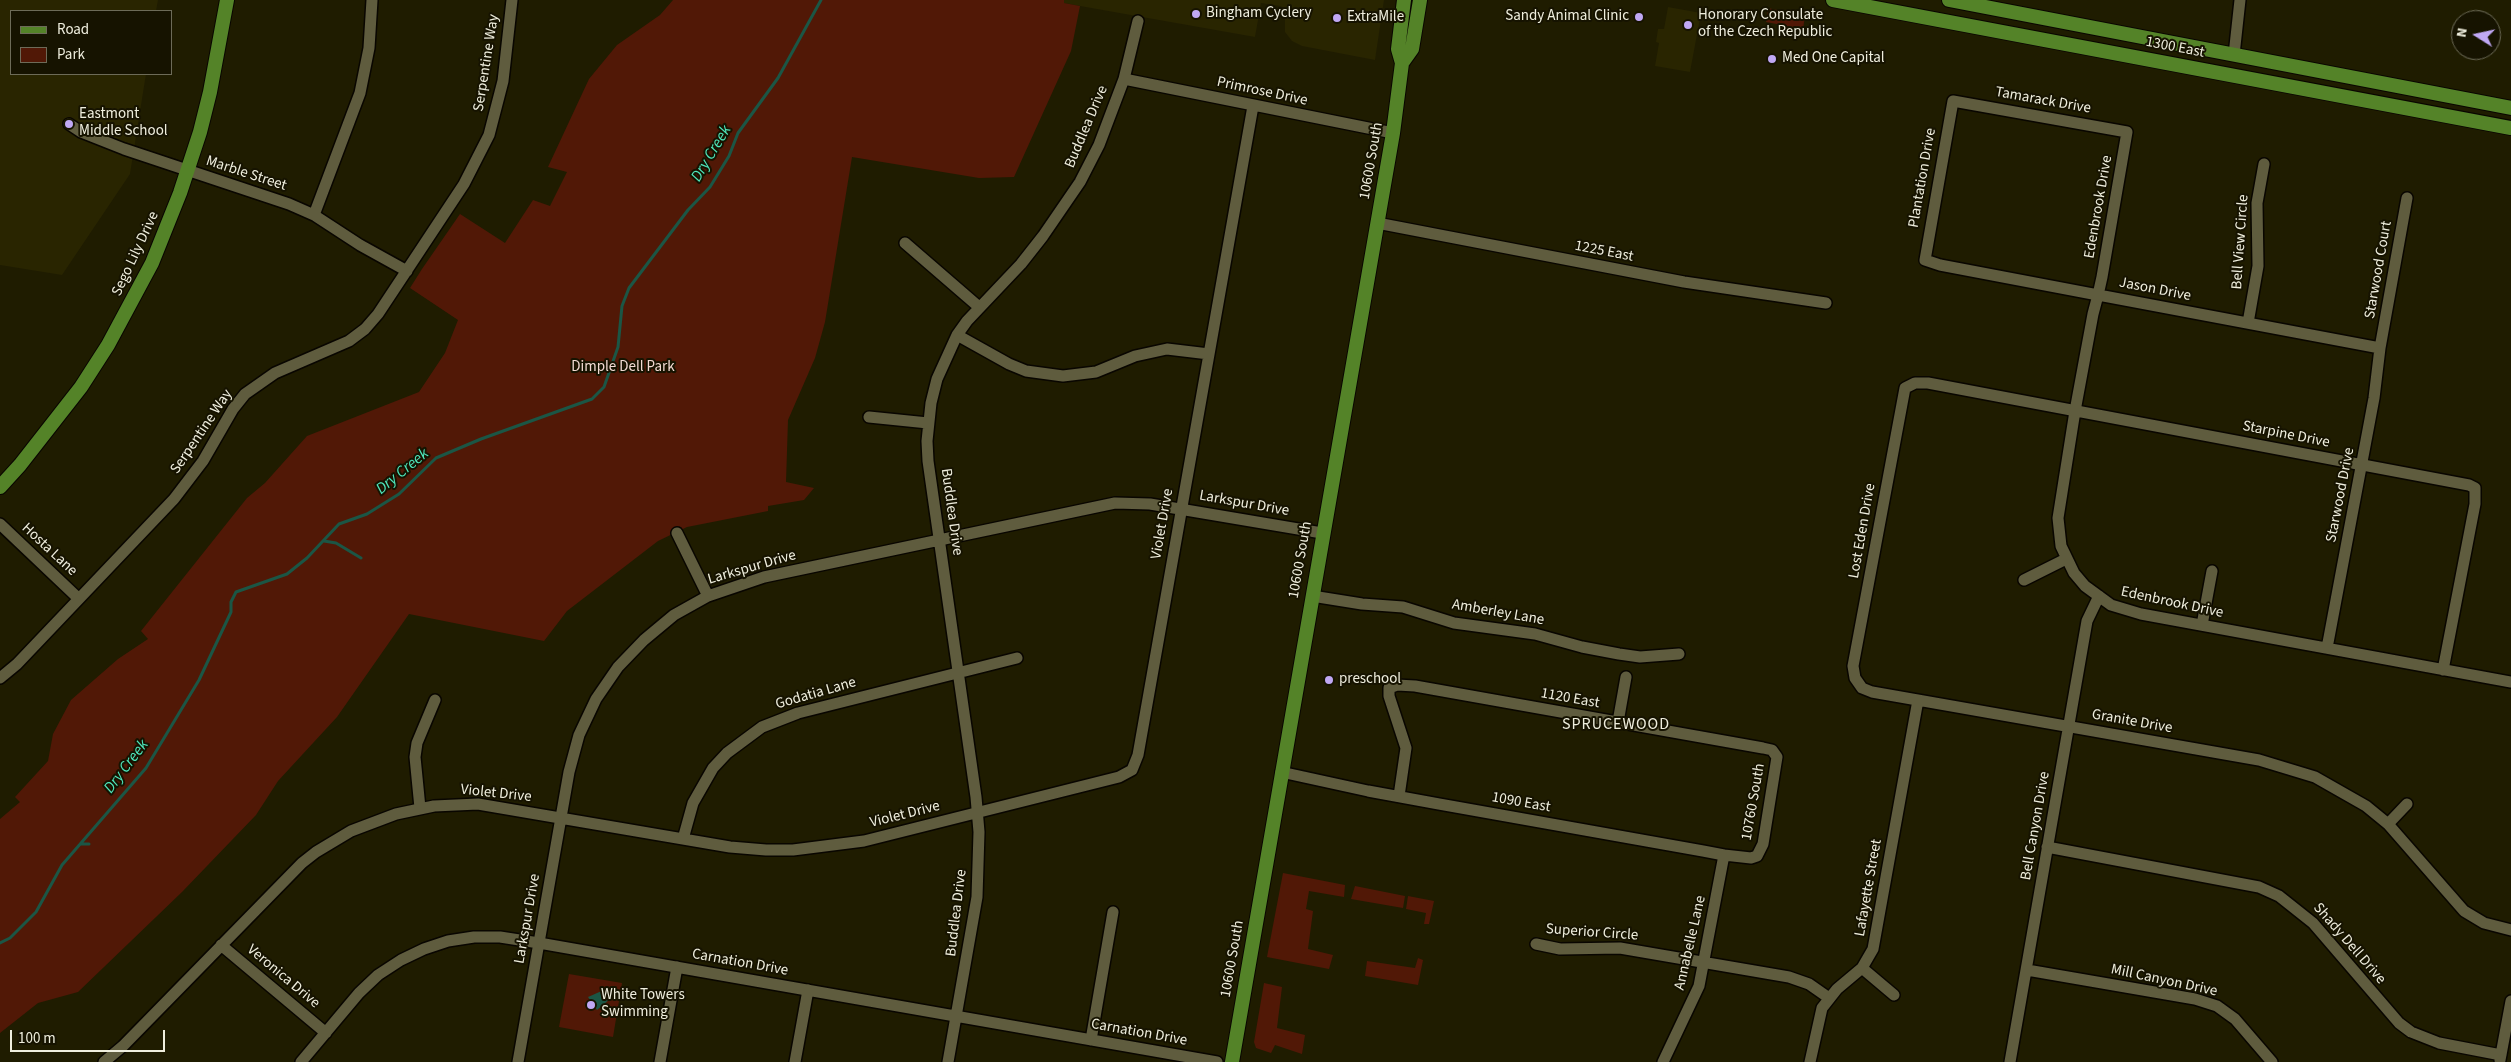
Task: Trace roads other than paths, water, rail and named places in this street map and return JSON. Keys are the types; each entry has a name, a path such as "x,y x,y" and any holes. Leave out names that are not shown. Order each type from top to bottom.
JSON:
{"main road":[{"name":"Sego Lily Drive","path":"0,486 51,428 108,345 152,263 188,171 210,92 227,0"},
{"name":"10600 South","path":"1232,1062 1393,133 1402,63 1398,49 1404,0"},
{"name":"10600 South","path":"1402,63 1412,49 1420,0"},
{"name":"1300 East","path":"1833,0 2511,128"},
{"name":"1300 East","path":"1949,0 2511,108"},
{"path":"2127,55 2157,55 2222,65 2228,62 2234,55"}],"street":[{"path":"314,215 360,94 369,48 372,0"},
{"name":"Serpentine Way","path":"0,678 17,664 189,481 203,462 233,409 245,394 275,373 333,350 365,330 378,314 464,184 489,135 503,81 512,0"},
{"path":"2234,55 2240,0"},
{"name":"Buddlea Drive","path":"948,1062 957,1018 976,897 979,867 978,812 928,461 928,423 937,379 957,335 979,307 1021,264 1062,211 1099,145 1124,79 1138,21"},
{"name":"Primrose Drive","path":"1124,79 1393,133"},
{"name":"Tamarack Drive","path":"1953,101 2127,132"},
{"name":"Plantation Drive","path":"1925,260 1953,101"},
{"name":"Violet Drive","path":"104,1062 123,1046 289,875 316,852 372,821 420,808 478,804 683,839 766,850 821,848 864,841 1119,777 1132,770 1138,755 1253,106"},
{"name":"Marble Street","path":"69,124 81,132 124,149 265,195 314,215 360,245 407,271"},
{"name":"Edenbrook Drive","path":"2127,132 2075,411 2058,518 2061,546 2074,573 2085,586 2098,596 2111,605 2125,610 2511,682"},
{"name":"Bell View Circle","path":"2248,323 2258,266 2256,219 2264,164"},
{"name":"Starwood Court","path":"2380,348 2407,198"},
{"name":"1225 East","path":"1378,223 1684,282 1826,303"},
{"path":"905,243 979,307"},
{"name":"Jason Drive","path":"1925,260 2380,348"},
{"path":"957,335 1008,364 1026,371 1053,375 1096,372 1135,356 1168,349 1209,354"},
{"name":"Starwood Drive","path":"2327,648 2362,464 2380,348"},
{"name":"Starpine Drive","path":"1908,384 1928,384 2462,483 2475,488 2475,504 2444,670"},
{"name":"Lost Eden Drive","path":"1858,684 1854,666 1902,398 1908,384"},
{"path":"869,417 928,423"},
{"name":"Larkspur Drive","path":"518,1062 569,772 579,735 601,691 618,667 644,640 674,615 708,596 764,578 1115,503 1150,504 1322,534"},
{"name":"Hosta Lane","path":"0,524 78,598"},
{"path":"676,533 708,596"},
{"path":"2024,580 2066,559"},
{"path":"2202,625 2212,571"},
{"name":"Amberley Lane","path":"1312,596 1362,604 1403,606 1454,623 1535,634 1582,647 1619,654 1653,657 1679,654"},
{"name":"Bell Canyon Drive","path":"2010,1062 2087,621 2098,596"},
{"name":"Godatia Lane","path":"683,839 693,803 713,768 727,753 762,727 798,713 1017,658"},
{"path":"1618,722 1626,677"},
{"name":"Granite Drive","path":"1858,684 1872,692 2259,760 2315,777 2341,790 2388,824 2464,912 2484,924 2511,930"},
{"name":"1120 East","path":"1399,796 1406,748 1391,704 1389,688 1405,685 1763,748 1775,753"},
{"path":"420,808 415,757 417,743 435,700"},
{"name":"Lafayette Street","path":"1810,1062 1817,1020 1829,998 1862,968 1876,939 1918,700"},
{"name":"10760 South","path":"1757,856 1763,844 1777,769 1775,753"},
{"name":"1090 East","path":"1281,772 1399,796 1724,855 1744,858 1757,856"},
{"path":"2388,824 2407,804"},
{"name":"Shady Dell Drive","path":"2047,847 2259,887 2285,900 2313,923 2399,1024 2411,1032 2440,1043 2501,1058"},
{"name":"Annabelle Lane","path":"1663,1062 1691,1007 1705,962 1724,855"},
{"path":"1091,1040 1113,912"},
{"name":"Carnation Drive","path":"301,1062 359,993 378,975 424,948 474,936 500,937 539,943 957,1018 1217,1062"},
{"name":"Superior Circle","path":"1536,944 1560,949 1620,948 1705,962 1799,980 1829,998"},
{"name":"Veronica Drive","path":"221,945 326,1032"},
{"path":"660,1062 677,967"},
{"path":"1862,968 1894,996"},
{"name":"Mill Canyon Drive","path":"2027,970 2195,999 2217,1006 2235,1019 2272,1062"},
{"path":"795,1062 808,990"},
{"path":"2501,1058 2511,1001"}],"waterway":[{"name":"Dry Creek","path":"0,943 10,938 36,912 62,865 146,768 199,680 231,612 231,602 236,592 287,574 307,558 339,524 367,514 399,494 436,458 481,439 592,399 604,387 618,347 622,306 629,288 688,210 710,187 729,156 738,133 778,78 821,0"},
{"path":"324,541 336,543 361,558"},
{"name":"Dry Creek","path":"80,844 89,844"}],"place":[{"name":"Bingham Cyclery","path":"1196,14"},
{"name":"Sandy Animal Clinic","path":"1639,17"},
{"name":"ExtraMile","path":"1337,18"},
{"name":"Honorary Consulate of the Czech Republic","path":"1688,25"},
{"name":"Med One Capital","path":"1772,59"},
{"name":"Eastmont Middle School","path":"69,124"},
{"name":"preschool","path":"1329,680"},
{"name":"White Towers Swimming","path":"591,1005"}],"district":[{"name":"SPRUCEWOOD","path":"1616,725"}],"park label":[{"name":"Dimple Dell Park","path":"623,368"}]}
